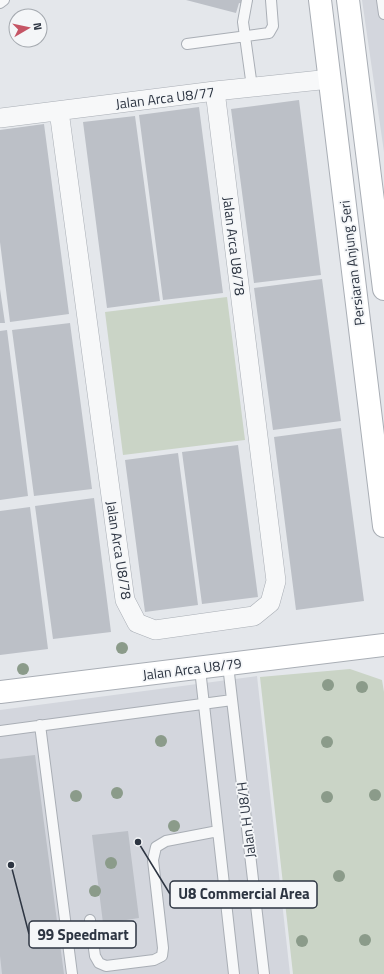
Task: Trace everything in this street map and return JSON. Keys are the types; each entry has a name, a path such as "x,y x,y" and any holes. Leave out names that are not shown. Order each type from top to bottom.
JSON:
{"street":[{"name":"Persiaran Anjung Seri","path":"320,0 384,526"},
{"name":"Persiaran Anjung Seri","path":"348,0 379,205 384,289"},
{"name":"Jalan Arca U8/77","path":"0,118 215,91 330,79"},
{"name":"Jalan Arca U8/78","path":"59,111 125,600 137,623 155,630 254,616 270,603 276,581 215,91"},
{"name":"Jalan Arca U8/79","path":"0,692 384,646"}],"lane":[{"path":"0,3 4,0"},
{"path":"247,0 243,22 252,87"},
{"path":"187,44 269,33 273,26 271,0"},
{"path":"382,0 384,14"},
{"name":"Jalan H U8/H","path":"228,665 264,974"},
{"path":"200,669 234,974"},
{"path":"0,731 232,700"},
{"path":"40,725 72,974"},
{"path":"90,920 95,956 99,963 106,966 154,960 162,956 163,948 153,860 156,847 166,841 218,831"}],"shaded area":[{"path":"362,0 384,0 384,152"},
{"path":"257,676 290,974 0,974 0,710"}],"green space":[{"path":"227,297 245,440 123,455 105,312"},
{"path":"350,669 382,680 384,692 384,974 293,974 260,677"}],"building":[{"path":"186,0 253,0 251,6 239,3 236,13"},
{"path":"299,100 321,275 254,283 231,109"},
{"path":"199,107 223,293 163,300 139,115"},
{"path":"135,116 160,301 107,308 83,122"},
{"path":"44,124 69,314 10,322 0,242 0,130"},
{"path":"322,279 341,421 273,430 254,288"},
{"path":"0,289 5,323 0,323"},
{"path":"70,323 92,489 34,496 12,330"},
{"path":"7,330 28,496 0,500 0,331"},
{"path":"341,428 364,601 296,610 274,437"},
{"path":"238,445 258,597 202,604 182,452"},
{"path":"178,453 198,605 145,612 125,460"},
{"path":"94,498 111,632 53,639 35,506"},
{"path":"30,507 48,649 0,655 0,511"},
{"path":"35,755 64,974 2,974 0,956 0,759"},
{"path":"128,831 139,918 120,921 123,945 106,947 92,835"}],"place":[{"name":"U8 Commercial Area","path":"138,842"},
{"name":"99 Speedmart","path":"11,865"}]}
